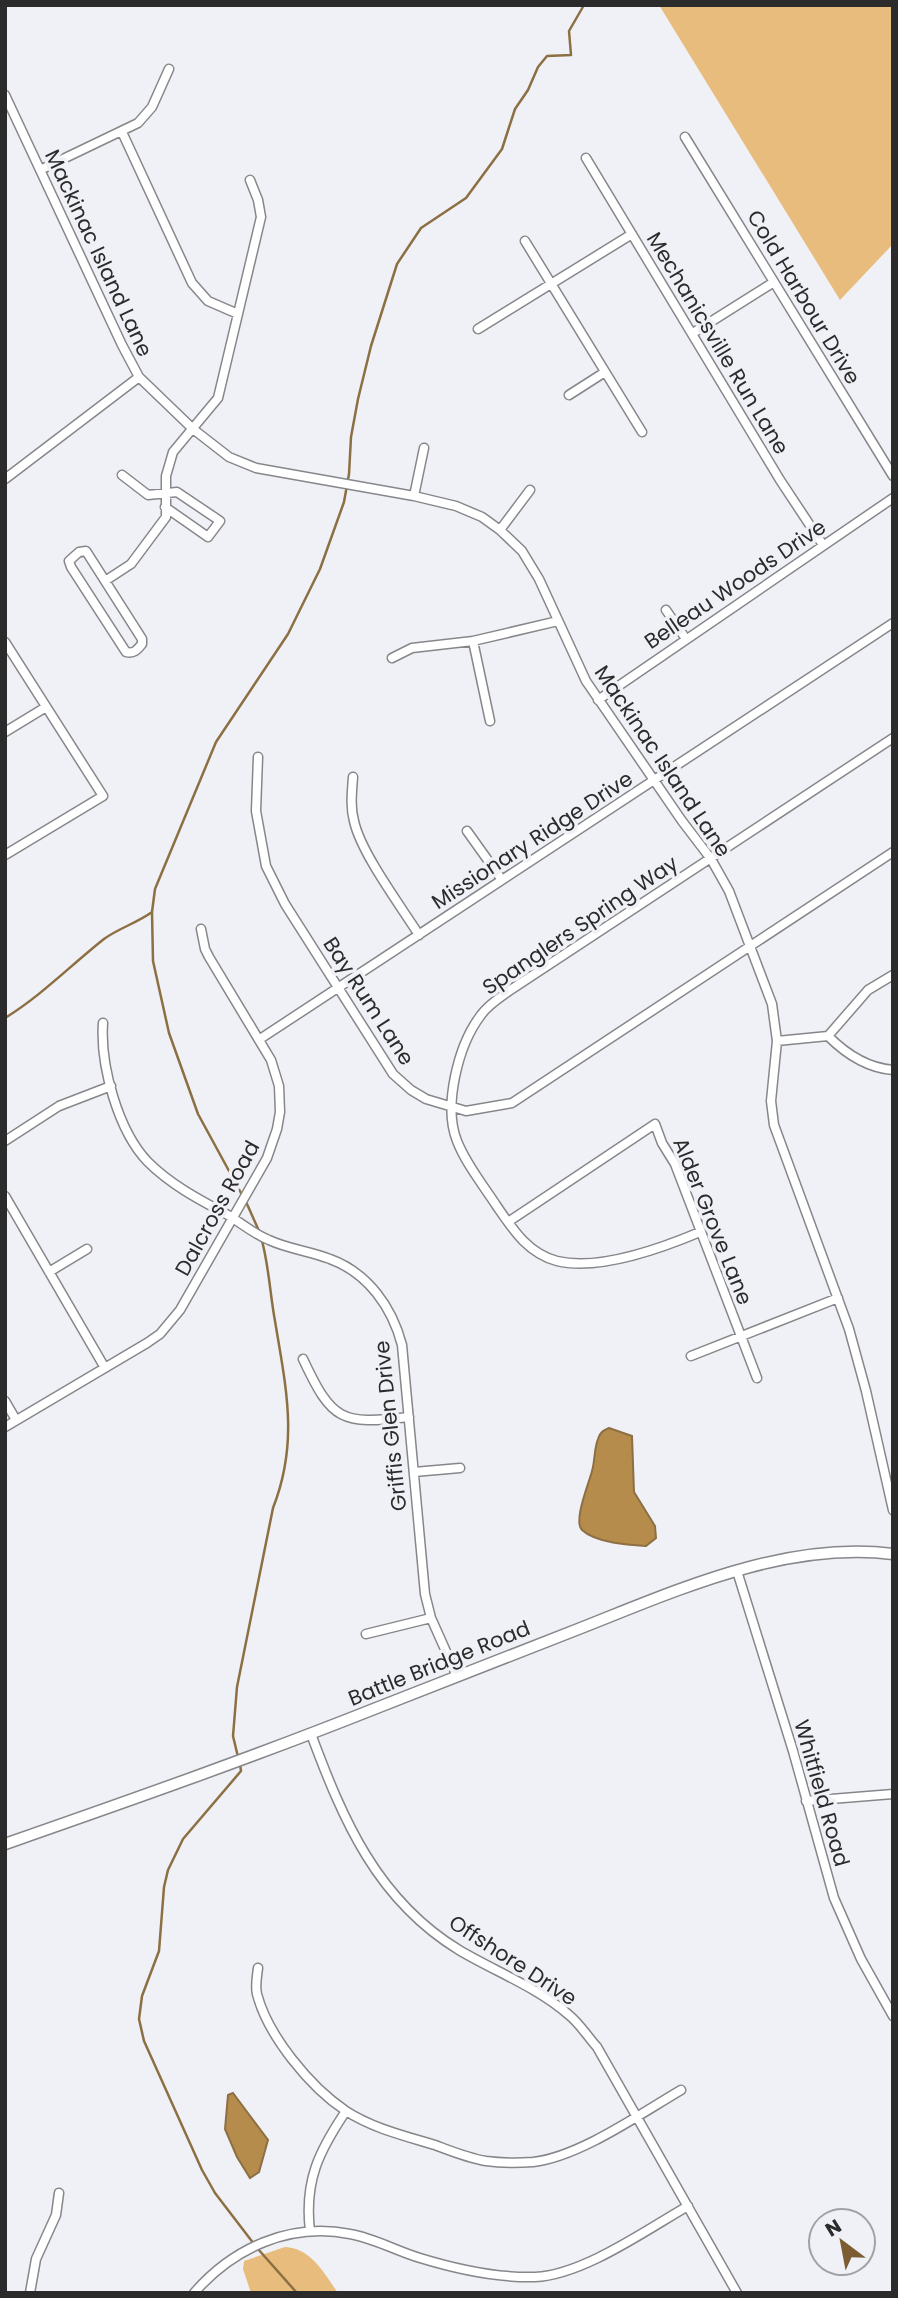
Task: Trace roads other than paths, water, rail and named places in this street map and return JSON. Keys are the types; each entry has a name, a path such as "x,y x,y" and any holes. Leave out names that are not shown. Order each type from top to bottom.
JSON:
{"street":[{"path":"40,170 138,123 152,107 169,69"},
{"name":"Mackinac Island Lane","path":"5,95 139,377 193,429 229,457 256,468 456,506 482,517 500,530 531,563 579,669 682,821 711,859 729,891 751,947 772,1004 777,1041 771,1101 774,1125 849,1329 893,1510"},
{"path":"122,132 192,283 208,301 238,314"},
{"name":"Cold Harbour Drive","path":"685,137 893,476"},
{"name":"Mechanicsville Run Lane","path":"586,158 822,545"},
{"path":"105,581 131,565 166,517 168,466 173,452 218,398 261,217 250,180"},
{"path":"478,329 632,234"},
{"path":"524,241 642,432"},
{"path":"693,332 774,282"},
{"path":"569,395 605,372"},
{"path":"5,479 139,377"},
{"path":"414,496 425,448"},
{"path":"122,475 148,495 177,492 219,521 208,537 165,507"},
{"path":"500,530 530,490"},
{"name":"Belleau Woods Drive","path":"598,700 893,498"},
{"path":"86,551 105,581 142,639 142,644 132,653 125,652 69,561 79,552 86,551"},
{"path":"666,610 686,639"},
{"path":"392,658 412,648 473,641 558,621"},
{"name":"Missionary Ridge Drive","path":"260,1039 893,623"},
{"path":"473,641 490,721"},
{"path":"5,642 103,796 5,855"},
{"path":"5,732 46,707"},
{"name":"Spanglers Spring Way","path":"701,1232 646,1253 569,1263 550,1259 530,1248 508,1222 461,1150 454,1132 452,1106 459,1062 467,1036 489,1006 509,991 893,738"},
{"name":"Bay Rum Lane","path":"258,757 256,811 266,866 285,904 381,1058 398,1079 426,1099 466,1111 512,1103 751,947"},
{"path":"353,777 351,805 362,844 419,935"},
{"path":"467,831 502,880"},
{"path":"751,947 893,852"},
{"name":"Dalcross Road","path":"5,1427 160,1334 180,1310 267,1158 280,1112 279,1086 271,1060 260,1039 205,949 201,929"},
{"path":"777,1041 828,1036 868,990 893,975"},
{"name":"Griffis Glen Drive","path":"103,1023 103,1057 111,1086 134,1143 147,1161 173,1183 266,1239 340,1263 379,1294 393,1317 402,1345 425,1594 431,1618 457,1676"},
{"path":"828,1036 841,1049 861,1062 893,1070"},
{"path":"5,1141 59,1106 111,1086"},
{"name":"Alder Grove Lane","path":"508,1222 655,1124 662,1143 675,1164 757,1378"},
{"path":"5,1196 105,1367"},
{"path":"49,1272 87,1250"},
{"path":"691,1356 838,1298"},
{"path":"303,1359 323,1398 342,1415 365,1421 409,1417"},
{"path":"5,1401 16,1420"},
{"path":"414,1472 460,1468"},
{"name":"Battle Bridge Road","path":"5,1844 311,1734 682,1589 737,1571 831,1552 893,1554"},
{"name":"Whitfield Road","path":"737,1571 793,1751 834,1898 860,1959 893,2016"},
{"path":"366,1634 431,1618"},
{"name":"Offshore Drive","path":"311,1734 354,1837 374,1869 397,1897 457,1949 540,1994 571,2016 597,2048 737,2293"},
{"path":"806,1801 893,1794"},
{"path":"258,1968 256,1992 273,2031 305,2075 346,2110 385,2130 485,2161 513,2163 566,2154 592,2142 681,2090"},
{"path":"310,2231 310,2180 321,2150 346,2110"},
{"path":"30,2293 36,2259 56,2215 59,2193"},
{"path":"194,2293 223,2264 248,2248 272,2238 310,2231 363,2236 420,2258 489,2274 537,2277 581,2266 688,2206"}],"waterway":[{"path":"259,1231 198,1114 169,1033 153,961 152,912 155,889 216,742 288,634 320,569 344,502 358,399 371,346 397,264 421,228 466,198 502,149 515,109 547,56 571,55 569,31 584,5"},
{"path":"5,1018 104,939 152,912"},
{"path":"238,1757 233,1736 237,1687 273,1508 286,1460 288,1437 283,1369 262,1241"},
{"path":"240,1764 241,1771 183,1839 168,1870 159,1951 142,1996 139,2019 144,2041 202,2170 215,2193 254,2244"},
{"path":"258,2249 297,2293"}]}
